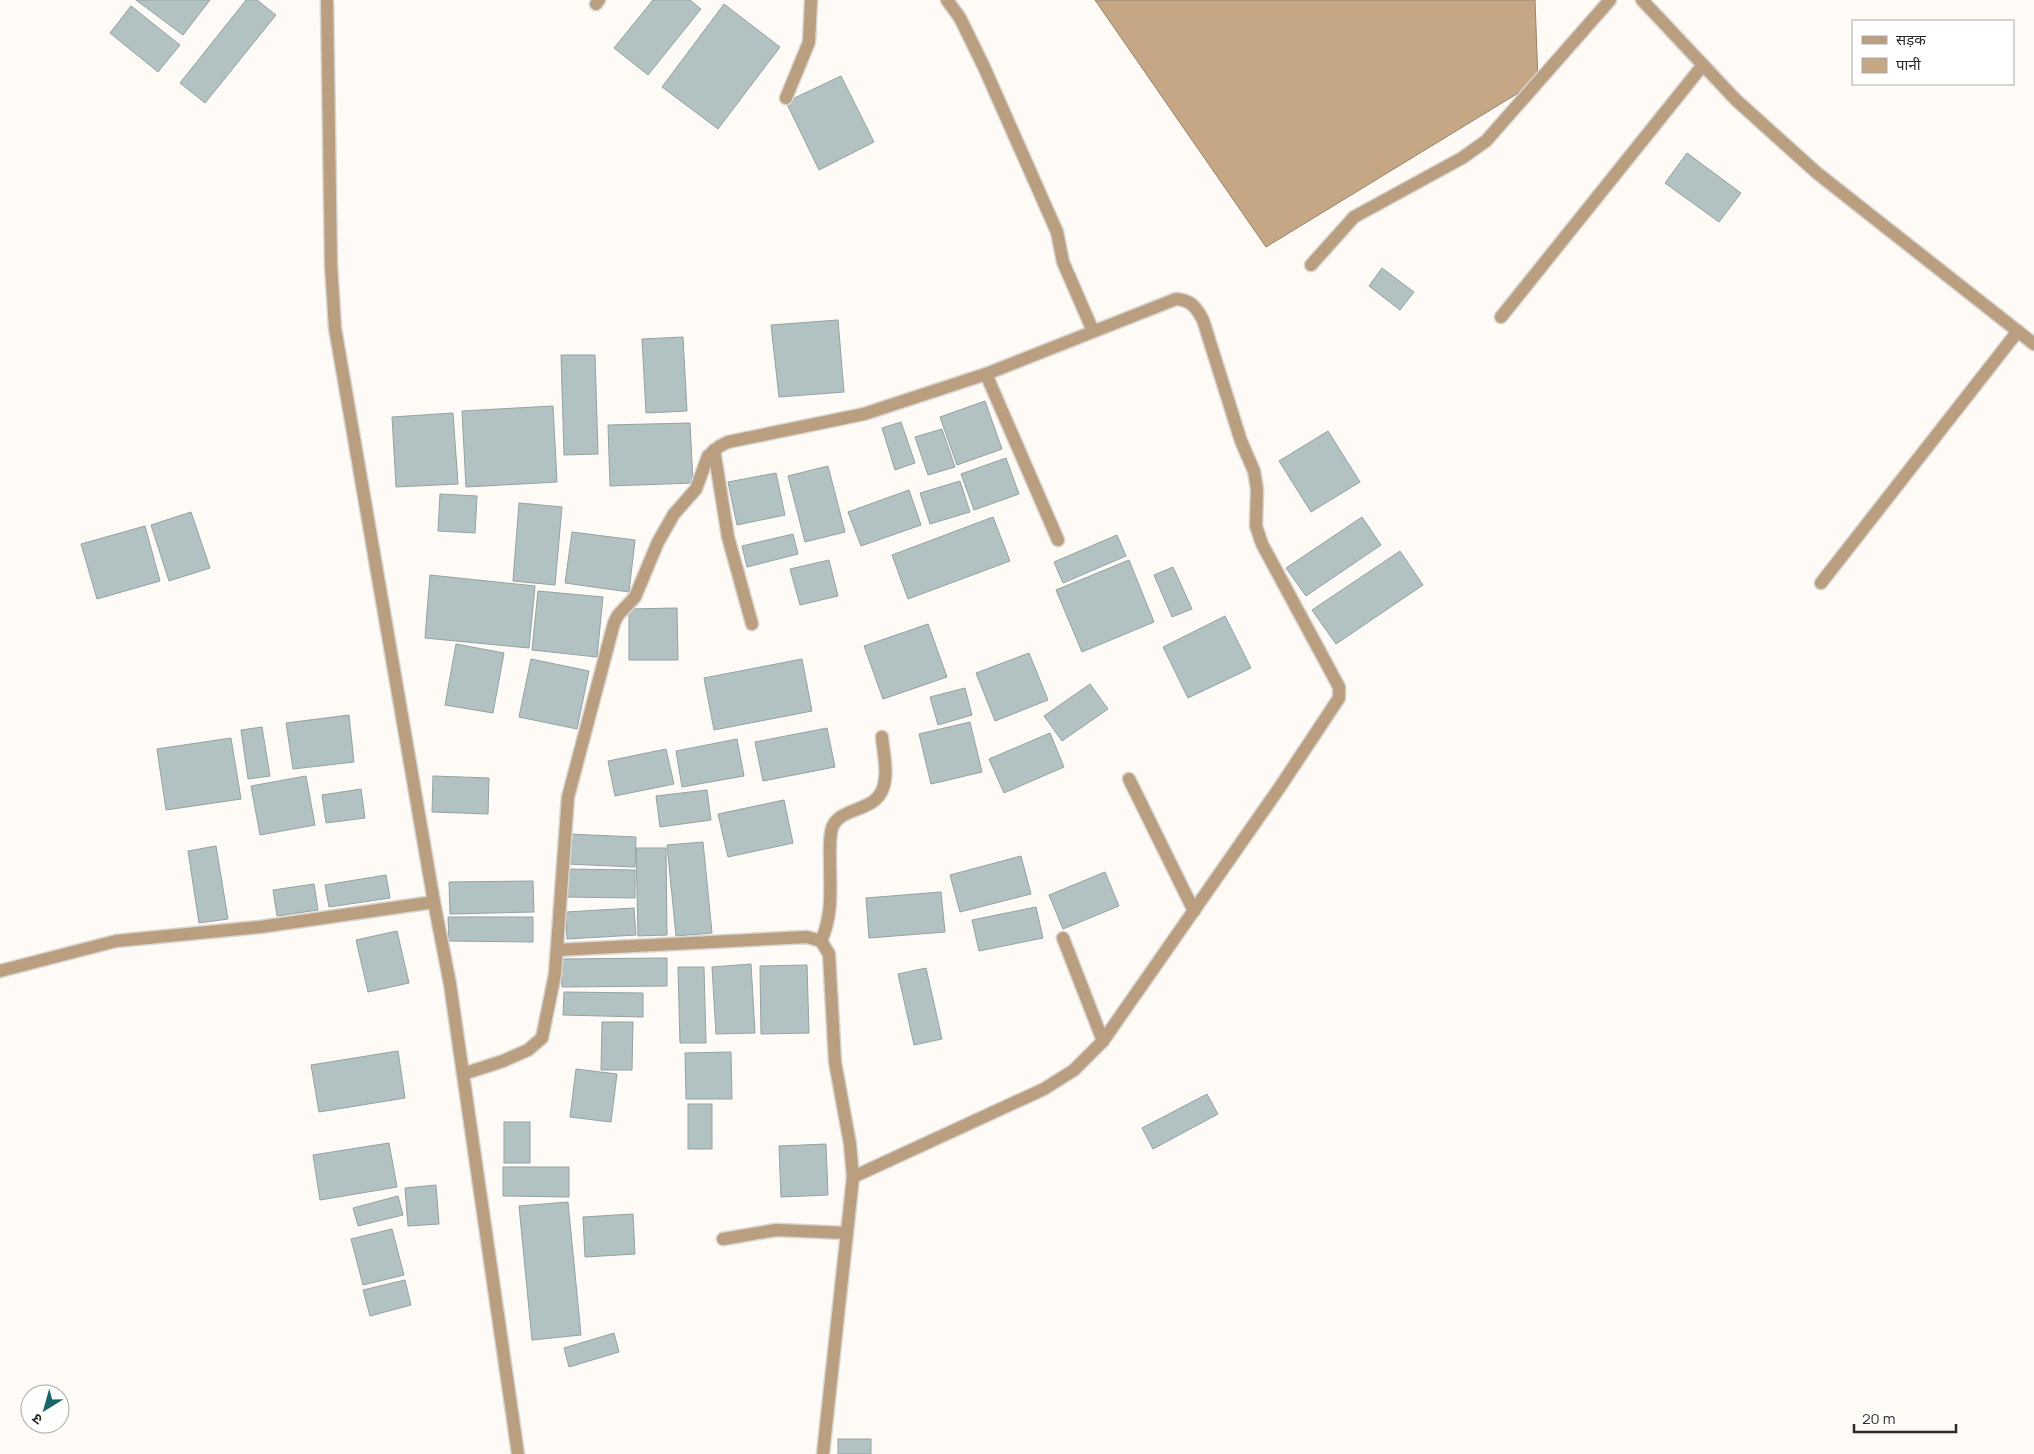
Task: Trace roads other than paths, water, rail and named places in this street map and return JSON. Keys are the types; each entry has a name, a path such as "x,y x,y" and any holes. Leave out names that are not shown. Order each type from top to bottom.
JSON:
{"street":[{"path":"327,0 331,265 334,328 450,984 518,1454"},
{"path":"786,98 810,42 812,0"},
{"path":"947,0 960,18 980,59 1057,232 1063,262 1093,331"},
{"path":"1311,265 1354,217 1462,158 1486,141 1610,0"},
{"path":"1642,0 1736,100 1817,173 2034,344"},
{"path":"1501,317 1703,65"},
{"path":"463,1074 503,1061 528,1050 542,1038 557,950 568,797 614,624 618,615 634,597 658,542 674,514 696,489 708,456 728,442 864,414 986,374 1176,298 1185,299 1197,309 1203,320 1241,441 1254,471 1257,489 1256,526 1262,544 1338,687 1339,698 1103,1041 1074,1070 1044,1089 853,1177"},
{"path":"1821,583 2018,331"},
{"path":"986,374 1058,540"},
{"path":"714,450 728,537 752,624"},
{"path":"821,941 829,923 831,905 830,837 833,825 843,816 872,804 881,792 885,780 882,737"},
{"path":"1129,778 1194,911"},
{"path":"0,972 116,941 260,927 434,902"},
{"path":"557,950 808,937 821,941 829,954 835,1062 850,1144 853,1177 823,1454"},
{"path":"1063,938 1103,1041"},
{"path":"723,1239 776,1230 847,1233"}],"water":[{"path":"1095,0 1535,0 1538,81 1266,247"}]}
